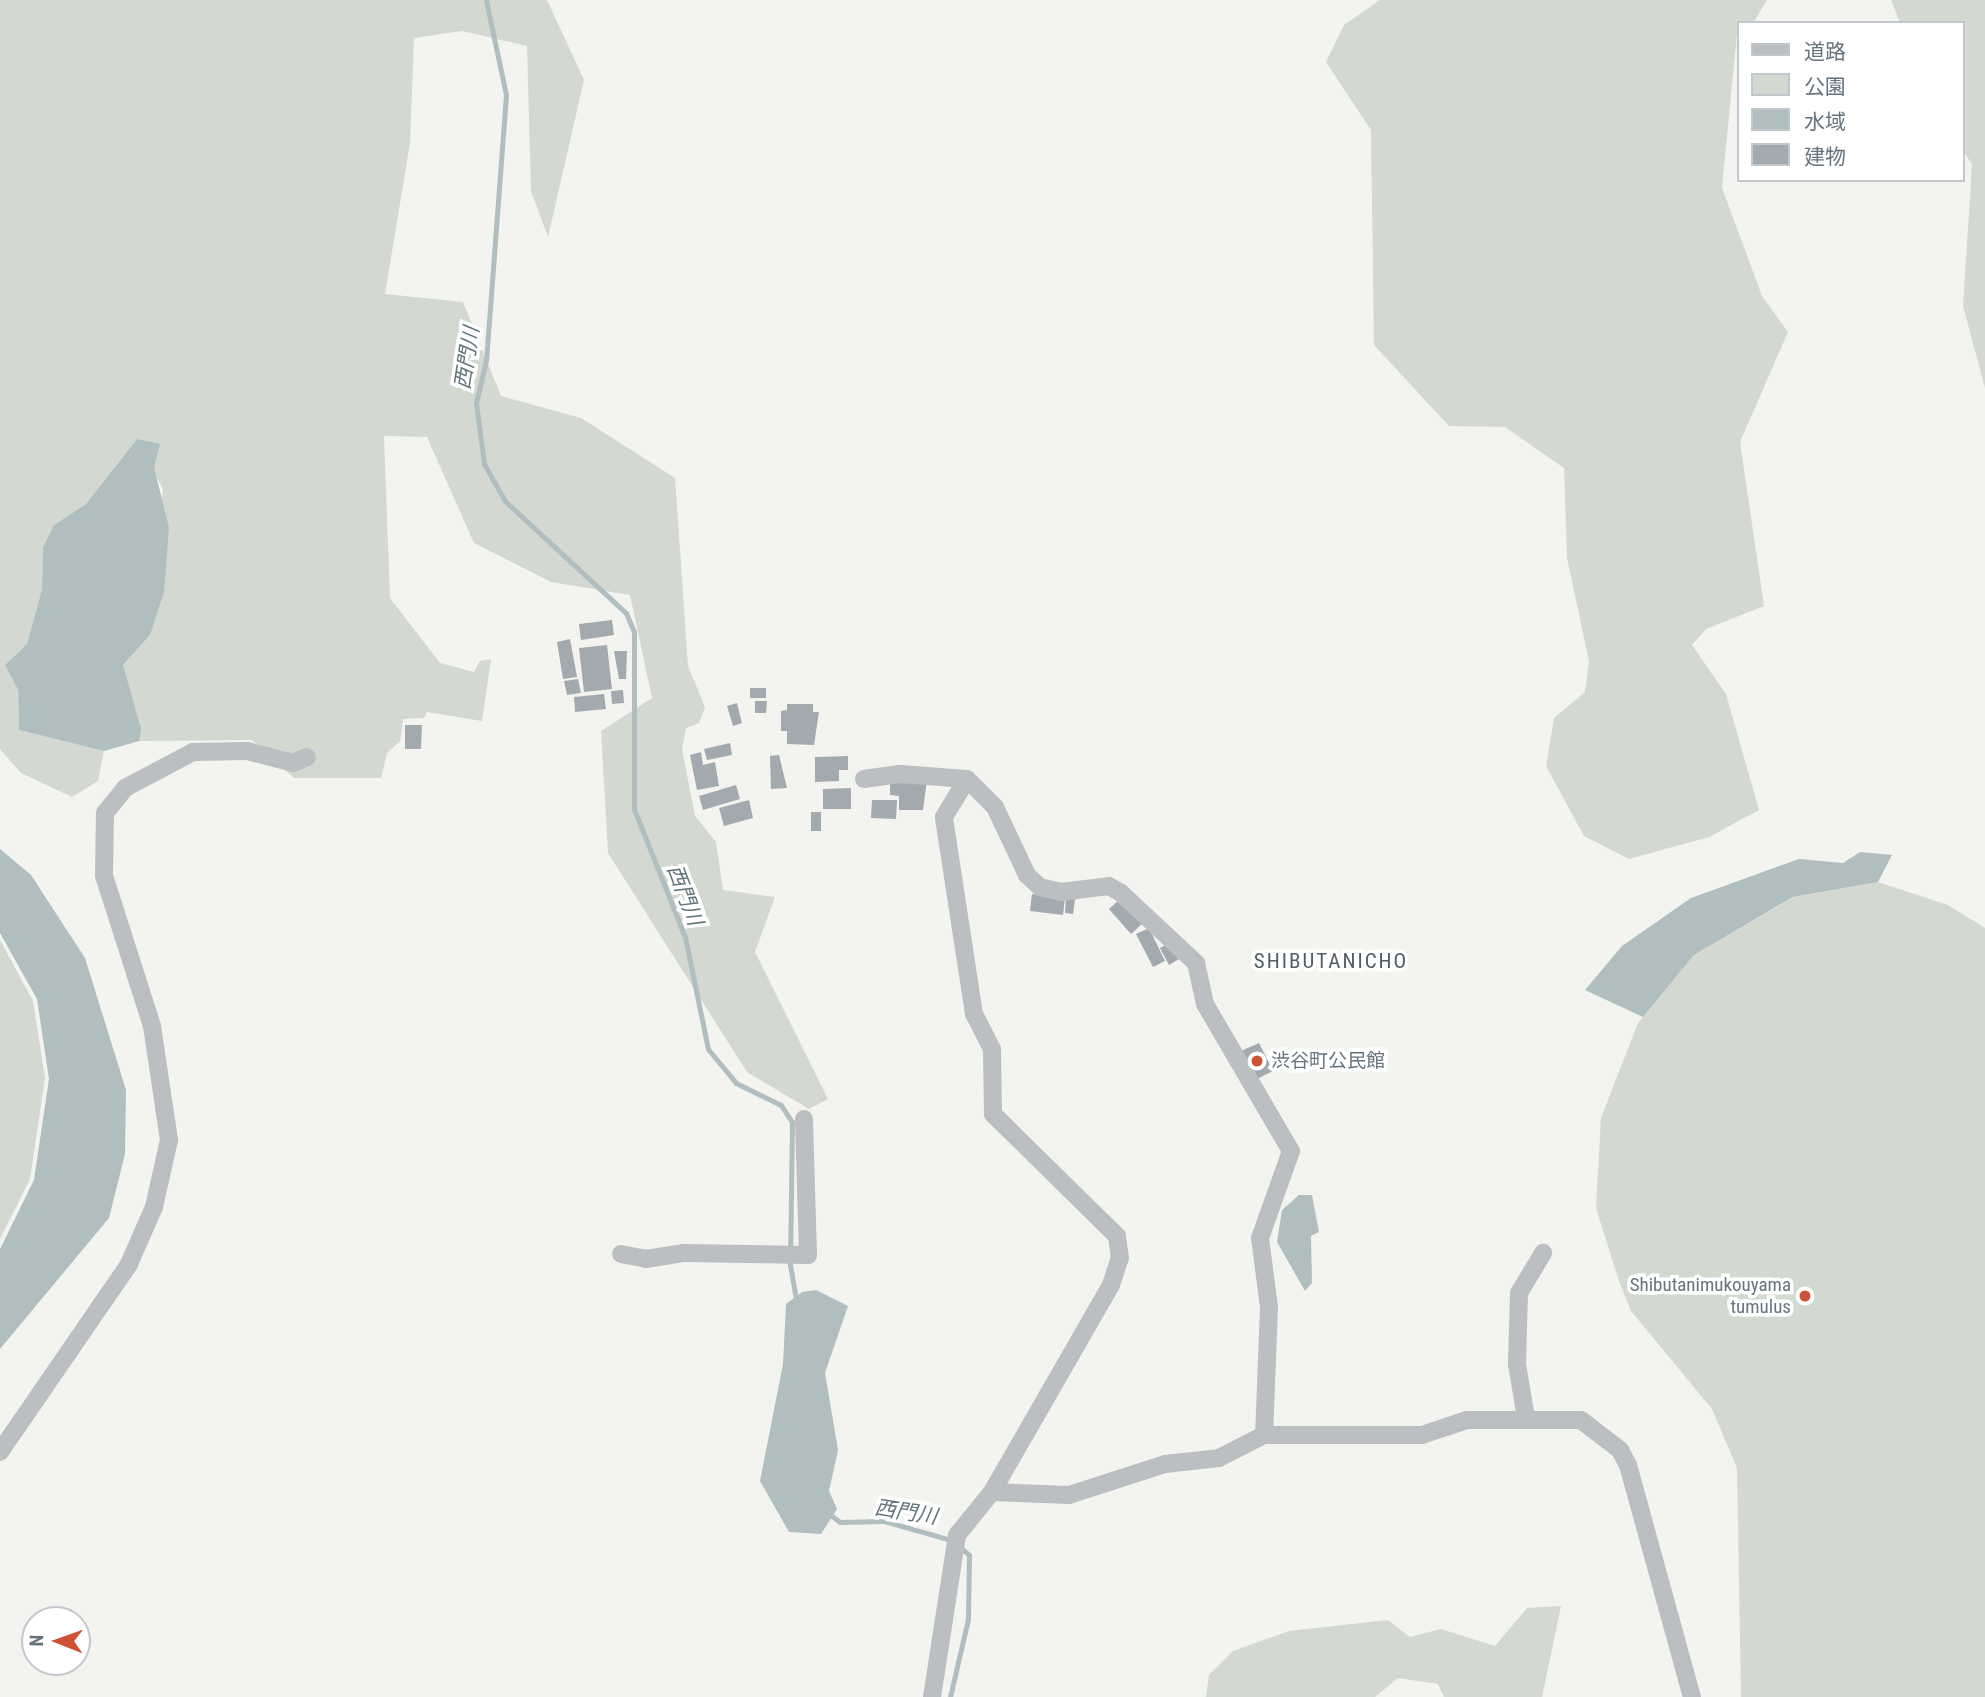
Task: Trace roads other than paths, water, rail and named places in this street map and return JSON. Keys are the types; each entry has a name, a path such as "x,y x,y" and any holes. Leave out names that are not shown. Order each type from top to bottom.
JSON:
{"street":[{"path":"0,1452 129,1264 154,1207 169,1140 152,1026 104,876 105,813 125,788 193,752 247,751 293,763 307,757"},
{"path":"864,779 900,774 967,779 995,807 1027,875 1040,887 1061,892 1109,886 1164,929 1196,964 1205,1004 1291,1150 1260,1238 1269,1307 1264,1435"},
{"path":"932,1697 956,1544 992,1492 1111,1284 1120,1258 1117,1236 993,1114 992,1049 974,1014 944,817 967,779"},
{"path":"621,1254 646,1259 683,1253 808,1255 804,1119"},
{"path":"1526,1418 1517,1364 1519,1293 1543,1254"},
{"path":"992,1492 1069,1495 1165,1464 1219,1458 1264,1435 1422,1435 1467,1420 1581,1420 1620,1450 1663,1580 1692,1697"}],"water":[{"path":"137,439 160,444 154,467 169,528 164,592 150,635 123,665 141,729 139,741 104,751 19,730 18,690 5,665 27,644 42,589 43,547 54,525 86,504"},
{"path":"0,849 31,875 85,958 126,1090 125,1154 109,1218 0,1349 0,1249 34,1180 49,1079 37,999 0,933"},
{"path":"1860,852 1892,855 1878,882 1793,897 1694,955 1643,1017 1585,990 1622,946 1691,898 1799,859 1843,863"},
{"path":"1299,1195 1312,1195 1319,1232 1311,1236 1312,1283 1305,1291 1277,1242 1282,1210"},
{"path":"816,1290 848,1306 825,1373 838,1450 829,1491 837,1509 821,1534 789,1532 760,1481 783,1364 786,1304 802,1292"}],"waterway":[{"name":"西門川","path":"486,0 506,95 486,360 476,403 484,464 505,501 626,613 634,632 634,809 685,937 708,1049 736,1083 781,1105 792,1122 790,1265 797,1304"},
{"name":"西門川","path":"828,1513 840,1522 884,1521 951,1540"},
{"name":"西門川","path":"950,1697 968,1619 969,1555 959,1546"}],"place":[{"name":"渋谷町公民館","path":"1257,1061"},
{"name":"Shibutanimukouyama tumulus","path":"1805,1296"}],"district":[{"name":"SHIBUTANICHO","path":"1331,961"}]}
